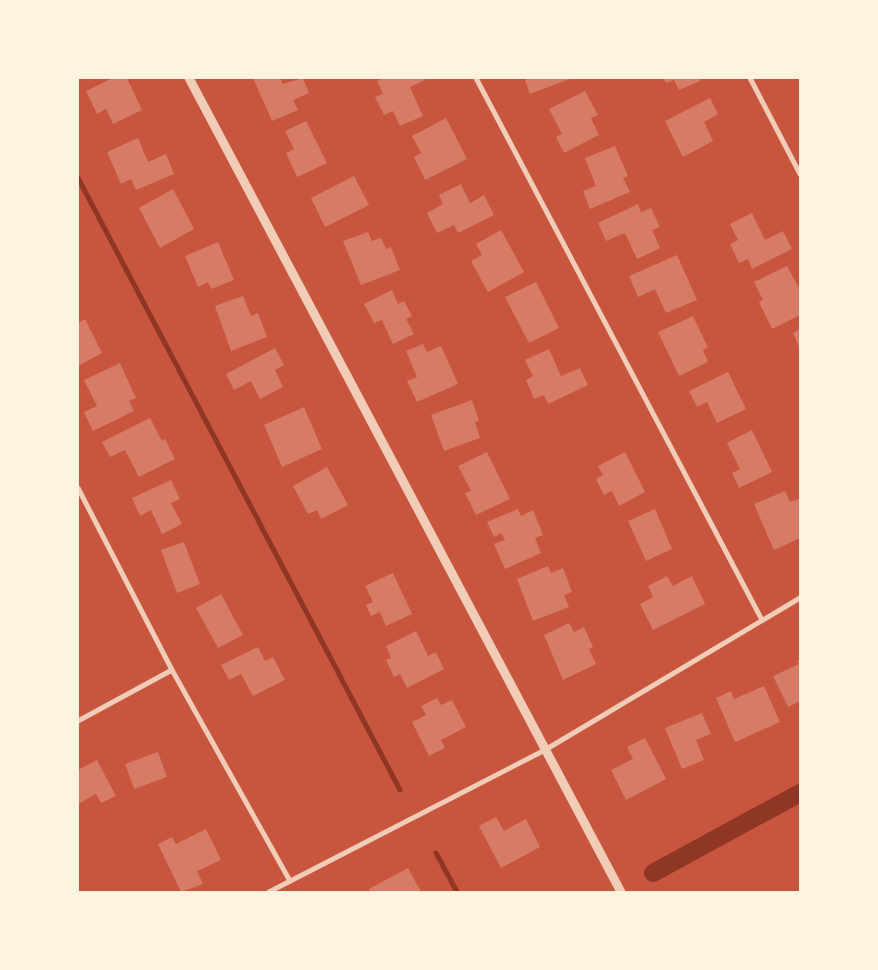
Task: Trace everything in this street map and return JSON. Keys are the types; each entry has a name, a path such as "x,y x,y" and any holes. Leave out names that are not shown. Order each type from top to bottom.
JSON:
{"street":[{"path":"189,78 621,892"},
{"path":"476,78 762,620"},
{"path":"750,78 800,174"},
{"path":"78,488 172,670 290,882"},
{"path":"269,892 545,750 800,598"},
{"path":"78,721 172,670"}],"building":[{"path":"113,78 127,78 142,110 113,124 106,109 97,114 86,91"},
{"path":"253,78 280,78 283,84 303,78 309,93 293,100 298,110 272,121"},
{"path":"385,78 424,78 425,80 410,87 423,116 400,126 393,111 384,115 375,97 383,94 377,81"},
{"path":"530,78 572,78 530,94 525,80"},
{"path":"663,78 699,78 700,81 679,90 674,80 666,83"},
{"path":"585,91 598,115 591,118 599,135 564,153 556,137 562,134 549,109"},
{"path":"710,98 718,114 704,122 713,141 683,157 665,121"},
{"path":"446,118 467,159 425,180 414,157 421,153 412,136"},
{"path":"306,121 327,163 297,177 286,153 294,149 285,131"},
{"path":"138,138 148,162 166,154 174,174 136,190 131,179 121,184 107,152"},
{"path":"615,146 628,176 623,178 630,192 590,209 583,191 596,186 585,158"},
{"path":"354,176 369,205 325,227 311,198"},
{"path":"461,184 470,203 484,195 494,215 458,233 454,225 437,233 427,213 443,204 439,195"},
{"path":"173,189 194,229 160,248 139,208"},
{"path":"638,204 641,212 651,208 660,227 652,230 660,248 637,259 625,233 606,241 598,223"},
{"path":"752,213 765,240 783,231 792,249 752,269 748,259 739,263 730,244 738,240 730,224"},
{"path":"501,230 524,272 488,292 471,261 482,255 476,244"},
{"path":"368,232 372,241 381,238 386,249 391,247 400,270 361,285 343,241"},
{"path":"218,242 234,280 211,289 208,282 198,287 185,256"},
{"path":"677,255 697,300 666,313 655,289 638,297 629,276"},
{"path":"787,266 800,290 800,315 772,329 759,302 763,300 754,282"},
{"path":"536,282 559,328 529,343 505,297"},
{"path":"392,290 398,304 404,301 412,316 406,319 414,334 393,344 382,320 374,323 364,304"},
{"path":"243,296 251,316 258,313 267,337 231,351 215,306"},
{"path":"693,316 708,348 703,350 708,362 679,376 658,332"},
{"path":"85,319 102,353 78,366 78,323"},
{"path":"800,329 800,349 793,333"},
{"path":"423,344 427,352 441,346 458,384 417,402 407,381 417,377 406,351"},
{"path":"275,348 284,365 275,370 283,387 260,399 251,381 234,390 226,374"},
{"path":"549,349 561,376 580,368 588,385 548,404 544,395 534,399 526,380 533,376 525,360"},
{"path":"120,363 136,398 129,401 134,411 93,431 84,412 97,406 84,380"},
{"path":"728,372 746,409 717,423 707,402 697,407 689,391"},
{"path":"472,400 479,421 475,422 480,438 444,451 431,415"},
{"path":"304,407 322,449 282,467 264,425"},
{"path":"150,418 162,441 165,439 175,459 139,477 125,450 110,457 102,442"},
{"path":"752,430 772,472 739,488 732,473 740,469 727,443"},
{"path":"487,452 510,499 476,515 465,493 471,491 458,466"},
{"path":"625,452 645,492 619,506 612,491 604,495 596,479 603,475 598,466"},
{"path":"327,467 348,505 321,519 317,510 308,514 293,486"},
{"path":"171,480 180,499 171,503 182,524 162,534 151,510 140,516 132,498"},
{"path":"785,491 790,502 799,499 800,538 774,550 754,504"},
{"path":"518,509 521,516 533,510 543,535 535,538 541,553 505,569 494,544 505,540 501,533 494,537 487,522"},
{"path":"655,509 672,549 646,561 628,521"},
{"path":"184,542 200,584 177,593 161,550"},
{"path":"548,566 551,573 563,568 572,592 564,595 569,607 533,621 517,579"},
{"path":"393,573 412,614 386,626 380,612 371,616 366,605 373,602 365,586"},
{"path":"667,576 673,586 692,576 705,604 653,630 640,604 653,597 648,586"},
{"path":"221,594 243,635 218,648 196,608"},
{"path":"569,623 574,632 584,627 593,647 589,649 596,664 563,680 544,635"},
{"path":"416,631 428,656 436,652 444,669 407,688 400,674 394,677 386,660 391,658 386,646"},
{"path":"258,647 265,661 273,657 285,680 253,696 241,674 229,680 221,665"},
{"path":"800,660 800,701 788,707 773,676 799,664 797,661"},
{"path":"764,686 780,722 735,742 716,698 731,691 734,699"},
{"path":"437,698 441,705 452,700 466,727 441,740 445,748 429,756 412,722 426,715 421,706"},
{"path":"702,713 711,734 696,740 704,760 682,769 665,728"},
{"path":"645,738 666,779 626,800 611,770 633,759 627,747"},
{"path":"158,752 167,777 134,789 125,764"},
{"path":"97,760 116,796 101,803 96,794 78,804 78,770"},
{"path":"496,817 504,831 526,819 540,847 501,868 479,826"},
{"path":"206,829 221,860 197,871 203,884 181,892 158,844 172,837 176,844"},
{"path":"408,868 421,892 371,892 369,889"}],"waterway":[{"path":"78,178 400,790"},
{"path":"653,873 800,793"},
{"path":"436,853 457,892"}]}
